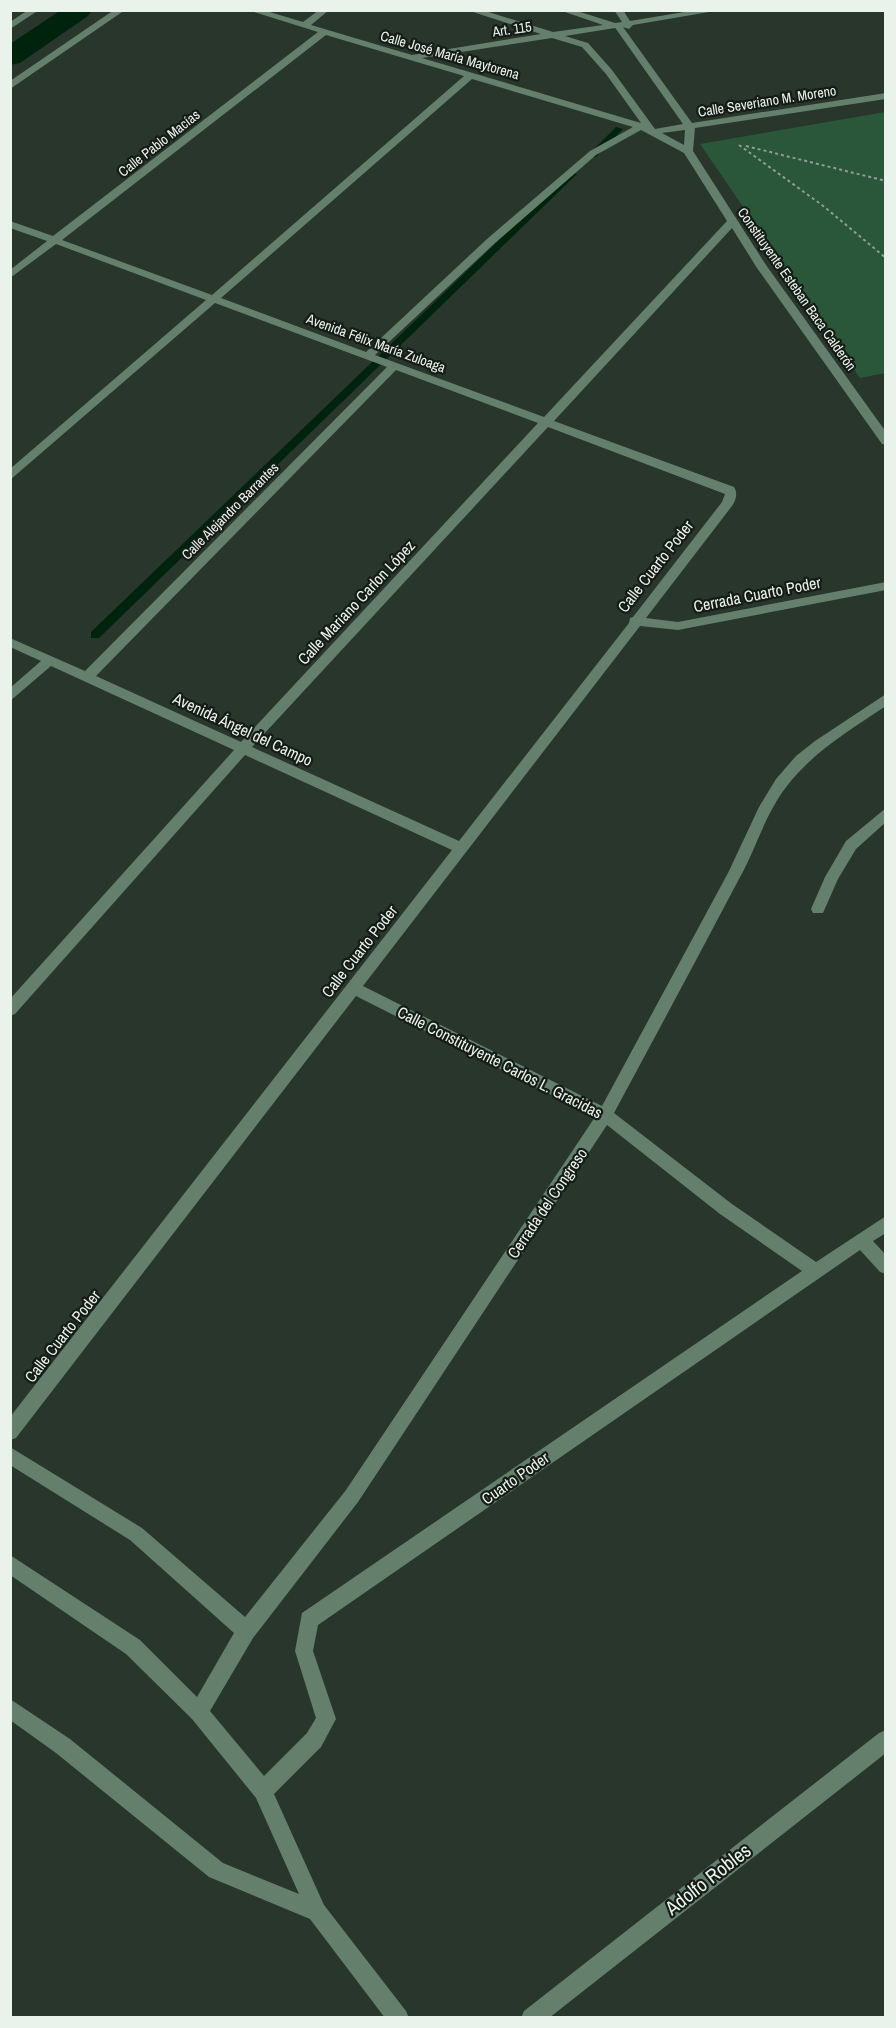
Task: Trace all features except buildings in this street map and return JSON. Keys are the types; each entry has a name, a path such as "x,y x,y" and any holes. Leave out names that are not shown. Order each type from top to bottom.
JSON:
{"street":[{"path":"10,27 35,10"},
{"path":"10,86 121,10"},
{"name":"Calle José María Maytorena","path":"252,10 641,126"},
{"path":"304,26 325,10"},
{"path":"471,10 576,41 591,50 652,132"},
{"path":"368,356 491,241 593,153 641,126 688,150 690,127 619,27 563,10"},
{"path":"618,10 629,26"},
{"name":"Art. 115","path":"410,57 629,26 717,10"},
{"name":"Calle Pablo Macías","path":"10,275 324,32"},
{"path":"10,476 471,75"},
{"name":"Calle Severiano M. Moreno","path":"652,132 885,96"},
{"name":"Constituyente Esteban Baca Calderón","path":"688,150 732,222 885,441"},
{"name":"Calle Mariano Carlon López","path":"10,1010 243,748 732,222"},
{"name":"Avenida Félix María Zuloaga","path":"10,224 730,490"},
{"name":"Calle Alejandro Barrantes","path":"87,676 394,366"},
{"name":"Calle Cuarto Poder","path":"10,1432 462,848 634,621 728,503 730,490"},
{"name":"Cerrada Cuarto Poder","path":"634,621 678,626 885,586"},
{"name":"Avenida Ángel del Campo","path":"10,642 462,848"},
{"path":"10,696 50,660"},
{"name":"Cerrada del Congreso","path":"199,1712 246,1631 352,1496 605,1115 735,874 766,807 781,783 801,760 820,744 885,699"},
{"path":"818,909 832,877 851,845 885,813"},
{"name":"Calle Constituyente Carlos L. Gracidas","path":"354,988 605,1115 726,1209 816,1271"},
{"name":"Cuarto Poder","path":"263,1791 314,1740 326,1719 304,1651 309,1620 885,1222"},
{"path":"861,1240 885,1267"},
{"path":"10,1455 136,1534 246,1631"},
{"path":"10,1564 133,1647 199,1712 263,1791 317,1912 399,2018"},
{"path":"10,1708 63,1746 216,1870 317,1912"},
{"name":"Adolfo Robles","path":"531,2018 885,1740"}],"path":[{"path":"885,181 736,143 822,206 885,258"}],"green space":[{"path":"885,112 885,373 860,378 700,144"}],"waterway":[{"path":"10,57 79,10"},
{"path":"593,155 619,129"},
{"path":"95,635 573,174"}]}
